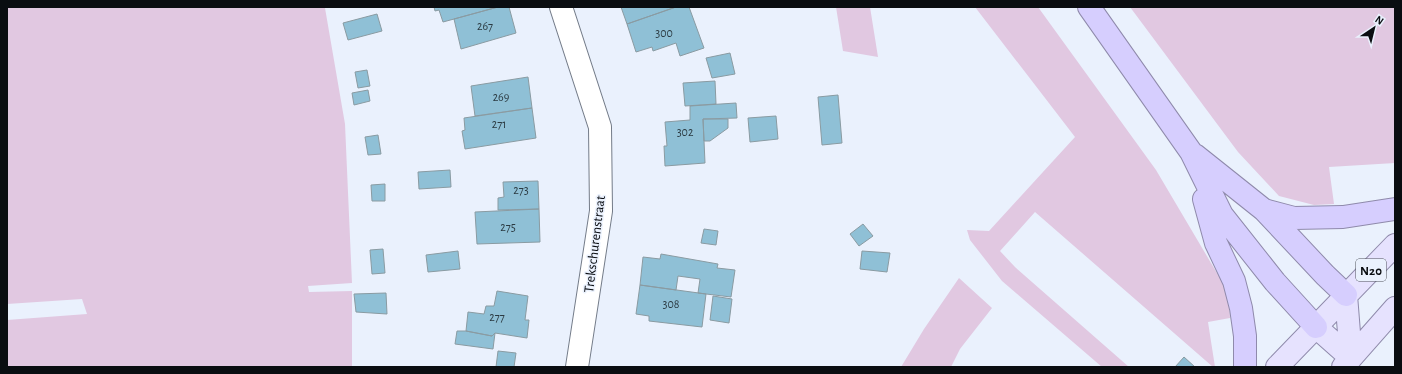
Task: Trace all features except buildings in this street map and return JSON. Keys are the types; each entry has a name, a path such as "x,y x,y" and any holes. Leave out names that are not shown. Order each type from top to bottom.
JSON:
{"highway":[{"path":"1089,7 1191,152 1222,215 1275,282 1316,327"},
{"path":"1191,152 1264,210 1325,275 1346,295"},
{"path":"1191,152 1216,243 1234,281 1245,336 1245,367"},
{"path":"1264,210 1294,218 1342,217 1395,209"}],"main road":[{"name":"N20","path":"1277,367 1395,245"},
{"path":"1346,295 1350,364"},
{"path":"1350,364 1395,308"},
{"path":"1316,327 1350,364"}],"street":[{"name":"Trekschurenstraat","path":"561,7 600,127 601,211 577,367"}],"shaded area":[{"path":"7,7 327,7 325,8 345,124 352,283 308,286 309,292 352,291 352,367 7,367 7,320 87,314 82,299 7,304"},
{"path":"836,7 870,7 878,57 843,51"},
{"path":"975,7 1038,7 1156,170 1224,285 1229,301 1230,318 1208,322 1215,367 1213,367 1035,212 1000,251 1015,267 1129,367 1102,367 1002,281 970,240 967,230 989,231 1075,137"},
{"path":"1130,7 1395,7 1395,163 1329,167 1334,204 1314,205 1279,196 1238,152"},
{"path":"959,278 992,308 960,349 951,367 901,367 924,329"}]}
